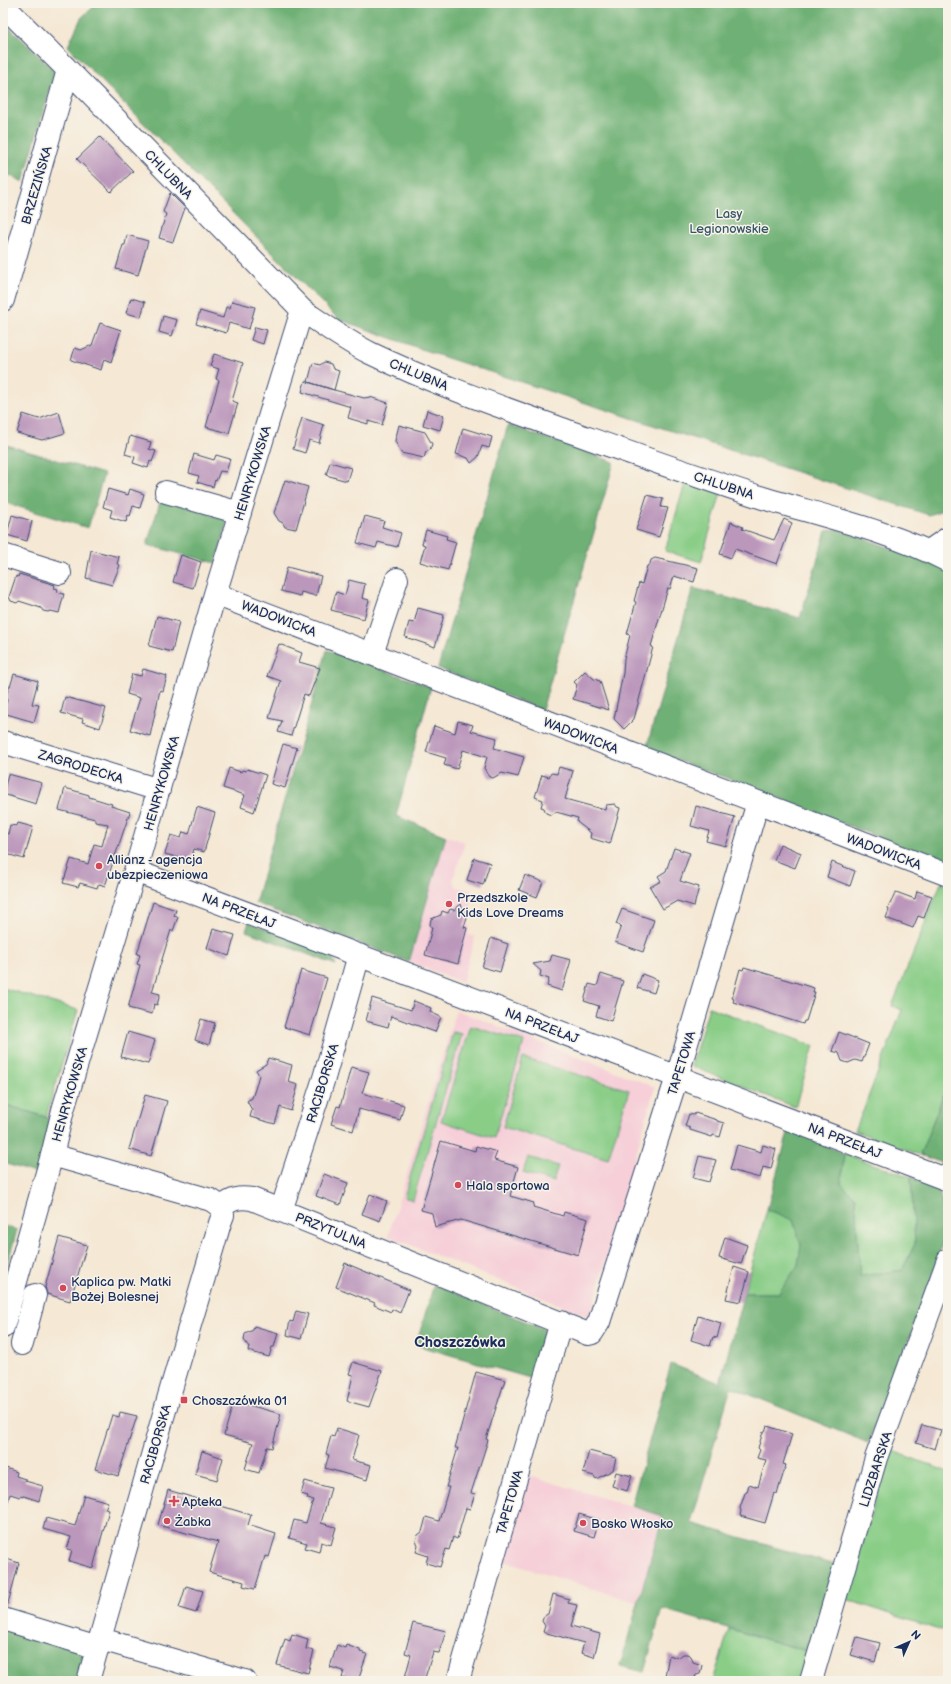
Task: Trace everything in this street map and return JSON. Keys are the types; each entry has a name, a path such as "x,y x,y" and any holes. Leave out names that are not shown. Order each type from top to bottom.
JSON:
{"street":[{"name":"CHLUBNA","path":"3,5 302,310 331,330 369,352 430,380 534,419 721,485 896,539 929,551 948,561"},
{"name":"BRZEZIŃSKA","path":"3,300 68,70"},
{"name":"HENRYKOWSKA","path":"3,1327 52,1155 63,1110 159,790 215,594 302,310"},
{"path":"166,492 240,513"},
{"path":"929,551 948,538"},
{"path":"3,555 60,573"},
{"path":"372,654 397,578"},
{"name":"WADOWICKA","path":"215,594 948,875"},
{"name":"ZAGRODECKA","path":"3,742 159,790"},
{"name":"TAPETOWA","path":"600,1322 676,1077 758,802"},
{"name":"NA PRZEŁAJ","path":"135,871 359,955 947,1183"},
{"name":"RACIBORSKA","path":"281,1211 324,1078 359,955"},
{"path":"52,1155 211,1200 221,1207"},
{"name":"PRZYTULNA","path":"221,1207 232,1199 252,1199 588,1334 596,1330 600,1322"},
{"name":"RACIBORSKA","path":"88,1681 100,1644 165,1387 222,1219 221,1207"},
{"name":"LIDZBARSKA","path":"811,1681 876,1458 948,1260"},
{"path":"22,1344 35,1295"},
{"name":"TAPETOWA","path":"458,1681 561,1322"},
{"path":"3,1619 245,1681"}],"shaded area":[{"name":"Przedszkole Kids Love Dreams","path":"446,836 465,842 453,880 457,887 470,891 473,896 469,912 471,913 467,925 470,926 468,935 475,937 462,982 409,962"},
{"path":"456,1010 655,1087 590,1317 388,1236"},
{"path":"527,1475 663,1516 639,1603 503,1561"}],"green space":[{"name":"Lasy Legionowskie","path":"98,3 948,3 948,508 929,515 438,355 338,319 68,46 81,18"},
{"path":"3,21 55,72 23,182 3,172"},
{"path":"508,425 614,462 542,710 438,668"},
{"path":"3,444 104,474 88,528 3,502"},
{"path":"686,480 721,493 701,562 665,551"},
{"path":"161,499 222,513 227,522 216,563 147,545"},
{"path":"838,529 948,569 948,865 754,788 646,749 693,588 800,618 826,531"},
{"path":"327,650 431,687 396,816 446,836 409,962 255,903"},
{"path":"941,883 948,886 948,1083 920,1155 855,1131 902,1010 892,1006"},
{"path":"249,922 332,956 336,965 246,931"},
{"path":"3,988 78,1010 46,1117 3,1104"},
{"path":"709,1007 814,1046 795,1107 691,1066"},
{"path":"471,1026 524,1042 494,1138 441,1121"},
{"path":"453,1032 462,1034 413,1200 404,1197"},
{"path":"523,1058 629,1090 608,1159 503,1127"},
{"path":"948,1083 948,1165 920,1155"},
{"path":"3,1104 55,1120 38,1174 3,1163"},
{"path":"789,1129 844,1154 841,1184 855,1197 860,1276 902,1270 915,1244 911,1177 938,1187 942,1203 945,1228 939,1258 868,1443 731,1387 691,1523 836,1565 810,1652 662,1609 644,1672 620,1666 663,1516 631,1506 671,1364 720,1383 744,1293 779,1293 798,1265 801,1245 793,1220 767,1209"},
{"path":"844,1154 911,1177 915,1244 902,1270 860,1277 855,1197 841,1184"},
{"path":"528,1157 558,1166 553,1182 523,1173"},
{"path":"767,1209 793,1220 801,1245 798,1265 779,1293 744,1293"},
{"path":"3,1226 17,1230 3,1279"},
{"path":"434,1284 546,1330 533,1379 416,1345"},
{"path":"891,1450 948,1472 948,1633 845,1599"},
{"path":"3,1625 86,1651 77,1681 3,1681"},
{"path":"729,1629 810,1652 802,1681 713,1681"}],"building":[{"path":"100,137 133,171 111,192 77,159"},
{"path":"170,193 185,208 173,242 159,238 166,214 163,212"},
{"path":"127,235 148,241 138,275 116,269"},
{"path":"131,298 145,302 141,317 126,313"},
{"path":"232,301 255,307 249,329 229,323 226,333 196,324 200,311 223,318 226,307 230,308"},
{"path":"163,316 177,320 172,336 159,332"},
{"path":"100,323 121,330 111,362 104,359 101,370 71,360 75,348 81,350 92,345"},
{"path":"255,327 267,330 263,344 251,340"},
{"path":"214,354 243,363 232,401 238,403 229,433 206,427 219,380 216,379 219,369 210,366"},
{"path":"324,362 331,364 333,369 339,371 334,390 364,398 370,397 388,403 382,425 368,421 368,424 348,418 351,407 302,392 305,381 308,382 313,363 320,365"},
{"path":"427,410 444,416 440,430 423,425"},
{"path":"59,412 65,433 42,440 17,433 23,414 39,419"},
{"path":"302,418 324,425 319,443 309,440 305,453 293,449"},
{"path":"399,425 425,432 432,444 430,450 426,452 424,458 401,453 395,441"},
{"path":"463,428 492,437 489,448 482,446 478,457 471,463 468,458 456,454"},
{"path":"130,436 151,442 149,449 156,451 148,468 133,463 135,457 125,454"},
{"path":"194,454 214,460 216,455 230,459 226,472 220,471 213,487 197,482 199,476 189,473"},
{"path":"330,462 351,468 347,481 326,475"},
{"path":"285,480 308,487 296,529 285,527 274,513"},
{"path":"108,489 128,495 130,489 144,494 140,508 133,506 130,516 128,515 126,522 110,517 112,510 103,507"},
{"path":"647,495 663,499 661,507 668,508 659,537 636,530"},
{"path":"12,515 32,521 27,541 7,535"},
{"path":"365,516 384,521 382,527 401,533 397,547 378,542 376,548 357,543"},
{"path":"784,519 792,523 777,564 735,549 731,558 720,554 731,522 743,527 742,529 774,540"},
{"path":"426,530 447,536 446,539 456,542 448,570 420,562 425,545 422,544"},
{"path":"91,550 119,557 117,564 120,565 112,585 86,578"},
{"path":"181,555 201,562 193,588 173,582"},
{"path":"655,558 698,568 694,582 674,576 670,589 668,588 651,646 653,647 634,719 624,729 614,719 623,673 624,659 630,635 627,634 636,602 634,601 639,583 642,584 647,566 650,564 651,560"},
{"path":"287,567 321,576 316,596 301,592 300,596 281,591"},
{"path":"19,574 55,585 54,588 58,589 57,592 64,594 59,613 43,611 41,608 19,601 17,603 11,601 9,597 16,576 18,577"},
{"path":"349,580 365,584 362,598 369,600 364,619 331,610 336,592 345,595"},
{"path":"418,608 444,615 435,647 405,637 409,622 414,623"},
{"path":"157,616 179,622 172,652 149,646"},
{"path":"279,644 302,653 299,662 320,668 309,696 304,694 291,736 278,732 282,721 269,718 281,681 267,676"},
{"path":"143,669 167,676 163,691 160,690 150,736 130,730 140,698 127,694 132,674 141,676"},
{"path":"585,671 594,679 600,681 609,710 573,699 577,685 574,682"},
{"path":"14,674 38,681 32,704 39,705 34,722 3,713 7,701 6,694"},
{"path":"65,697 106,708 100,728 82,722 83,719 61,713"},
{"path":"458,721 473,725 471,731 497,738 494,748 524,757 518,777 502,773 493,778 489,777 484,768 487,757 463,750 457,769 444,765 446,758 426,752 434,726 455,733"},
{"path":"283,744 297,748 285,788 271,784"},
{"path":"559,767 573,771 565,799 605,810 606,805 615,804 620,808 610,844 590,838 591,833 577,822 578,818 556,812 551,815 546,813 544,808 541,807 543,800 535,797 542,775 549,777 551,773 557,774"},
{"path":"229,768 241,772 242,770 246,771 247,769 266,775 254,812 241,807 245,795 223,788"},
{"path":"8,774 42,783 36,804 3,794"},
{"path":"65,788 89,795 89,797 112,804 111,806 130,812 105,886 99,884 97,888 80,883 78,887 63,883 71,859 88,864 94,844 102,846 108,824 95,822 95,819 59,810"},
{"path":"696,806 735,817 726,846 706,841 709,831 691,826"},
{"path":"197,807 215,813 204,852 194,849 190,861 165,854 171,835 181,838 183,832 189,834"},
{"path":"18,823 33,827 24,859 3,853 3,832 8,834 10,825 17,826"},
{"path":"780,844 801,853 795,868 774,860"},
{"path":"674,848 690,853 680,881 699,887 694,906 677,901 663,909 650,887 661,881 658,876 666,871"},
{"path":"474,858 490,863 483,885 467,880"},
{"path":"832,862 855,871 850,886 827,877"},
{"path":"525,875 543,882 537,897 519,890"},
{"path":"917,891 932,896 924,918 918,916 913,928 886,918 889,910 888,908 896,892 915,899"},
{"path":"153,902 176,910 174,916 178,917 173,931 171,930 152,992 160,994 157,1005 154,1004 152,1014 128,1008 140,965 137,964 140,955 137,954"},
{"path":"461,904 464,913 468,914 464,927 467,928 458,964 425,955 432,928 430,925 431,919 441,915 442,911 448,913 450,909 454,910"},
{"path":"622,909 654,920 643,952 615,942 621,926 616,924"},
{"path":"213,929 235,935 229,956 207,948"},
{"path":"491,938 508,944 500,972 482,967"},
{"path":"552,955 571,960 562,991 547,986 549,979 540,976 541,971 533,964 550,961"},
{"path":"744,967 814,988 813,992 815,992 806,1021 804,1021 803,1024 733,1002 734,999 732,998 740,969 743,970"},
{"path":"301,970 327,978 310,1035 284,1027"},
{"path":"601,974 623,981 611,1021 596,1016 599,1006 584,1001 589,984 597,986"},
{"path":"642,974 658,980 654,993 637,988"},
{"path":"372,998 411,1010 414,1001 431,1008 430,1012 441,1017 435,1032 391,1016 388,1027 366,1021"},
{"path":"201,1019 215,1023 209,1045 195,1040"},
{"path":"128,1032 155,1040 148,1064 121,1057"},
{"path":"839,1032 869,1044 862,1062 855,1060 848,1063 842,1061 839,1053 832,1051"},
{"path":"268,1058 292,1065 288,1082 298,1085 291,1111 280,1107 275,1124 250,1117 252,1110 247,1101 252,1098 256,1086 259,1075 256,1070 266,1064"},
{"path":"351,1067 369,1072 362,1093 404,1105 400,1120 359,1109 353,1131 331,1124 337,1106 340,1107"},
{"path":"145,1095 167,1101 151,1156 129,1149"},
{"path":"695,1113 724,1123 720,1137 713,1135 712,1137 690,1130 690,1128 685,1126 689,1114 694,1115"},
{"path":"441,1141 475,1151 476,1146 497,1152 494,1160 518,1167 510,1196 534,1203 533,1207 563,1216 564,1212 588,1219 578,1255 461,1220 435,1227 432,1213 421,1210"},
{"path":"737,1145 761,1152 763,1145 776,1149 771,1169 763,1167 760,1178 730,1170"},
{"path":"699,1156 716,1160 709,1182 693,1178"},
{"path":"324,1174 348,1183 340,1205 316,1196"},
{"path":"370,1194 387,1201 380,1221 362,1214"},
{"path":"59,1237 87,1245 70,1301 47,1294 45,1287"},
{"path":"725,1237 747,1245 741,1264 719,1258"},
{"path":"345,1263 409,1290 400,1313 392,1309 391,1312 374,1305 375,1303 336,1287"},
{"path":"734,1267 749,1272 741,1302 726,1299"},
{"path":"296,1311 308,1314 301,1339 287,1335 290,1321 293,1322"},
{"path":"698,1316 721,1323 717,1338 713,1337 710,1346 691,1340"},
{"path":"254,1326 278,1333 269,1357 248,1351 249,1347 244,1340 245,1334 253,1330"},
{"path":"353,1362 382,1371 369,1407 347,1401 353,1375 349,1374"},
{"path":"476,1372 505,1380 471,1493 475,1494 470,1509 466,1508 457,1539 453,1537 449,1550 446,1549 440,1567 426,1563 428,1556 416,1552 418,1545 416,1540 418,1535 422,1532 426,1517 439,1521 449,1487 446,1487 458,1448 455,1448"},
{"path":"234,1401 281,1414 272,1448 267,1447 259,1473 245,1469 253,1443 224,1435"},
{"path":"120,1412 137,1416 118,1476 95,1469 112,1415 119,1417"},
{"path":"922,1425 941,1430 935,1449 916,1443"},
{"path":"767,1426 792,1434 783,1464 786,1465 777,1494 774,1493 765,1523 740,1516 740,1508 749,1484 758,1487 766,1460 757,1458 760,1450 758,1448 763,1432"},
{"path":"337,1428 359,1435 352,1460 371,1465 367,1480 325,1468 329,1455 326,1454 331,1436 334,1437"},
{"path":"202,1451 223,1458 217,1480 195,1474"},
{"path":"589,1451 616,1458 613,1470 596,1479 594,1476 583,1473"},
{"path":"3,1467 17,1472 16,1476 25,1479 25,1481 43,1486 39,1501 21,1495 20,1497 10,1494 6,1507 3,1506"},
{"path":"616,1472 632,1476 627,1491 612,1486"},
{"path":"305,1481 331,1488 321,1523 336,1527 331,1545 321,1542 319,1552 305,1548 307,1543 289,1538 294,1520 306,1523 313,1500 307,1499 308,1496 301,1494"},
{"path":"168,1490 251,1515 248,1525 276,1534 269,1557 265,1556 255,1589 243,1586 244,1582 209,1572 218,1542 158,1525"},
{"path":"84,1495 108,1502 105,1509 109,1510 93,1568 69,1561 72,1550 67,1549 71,1537 43,1529 46,1518 75,1526"},
{"path":"579,1514 599,1520 594,1537 574,1531"},
{"path":"3,1558 19,1563 7,1607 3,1607"},
{"path":"186,1586 203,1591 196,1613 179,1608"},
{"path":"553,1594 569,1599 568,1603 577,1605 571,1626 600,1634 594,1657 581,1653 584,1643 543,1632 545,1626 542,1621 544,1616 548,1614"},
{"path":"413,1623 446,1631 439,1653 433,1652 424,1681 404,1681 411,1655 405,1653"},
{"path":"292,1634 308,1639 306,1649 314,1651 308,1673 277,1665 285,1639 290,1641"},
{"path":"857,1637 880,1643 875,1662 851,1655"},
{"path":"337,1645 345,1648 346,1645 367,1654 358,1681 351,1681 342,1678 344,1671 330,1667"},
{"path":"683,1654 691,1656 693,1662 702,1665 700,1674 696,1675 694,1681 672,1681 673,1679 665,1676 669,1655 678,1658"}],"place":[{"name":"Allianz - agencja ubezpieczeniowa","path":"99,866"},
{"name":"Przedszkole Kids Love Dreams","path":"449,904"},
{"name":"Hala sportowa","path":"458,1185"},
{"name":"Kaplica pw. Matki Bożej Bolesnej","path":"63,1288"},
{"name":"Choszczówka 01","path":"184,1400"},
{"name":"Apteka","path":"174,1501"},
{"name":"Żabka","path":"167,1521"},
{"name":"Bosko Włosko","path":"583,1523"}],"district":[{"name":"Choszczówka","path":"460,1342"}]}
